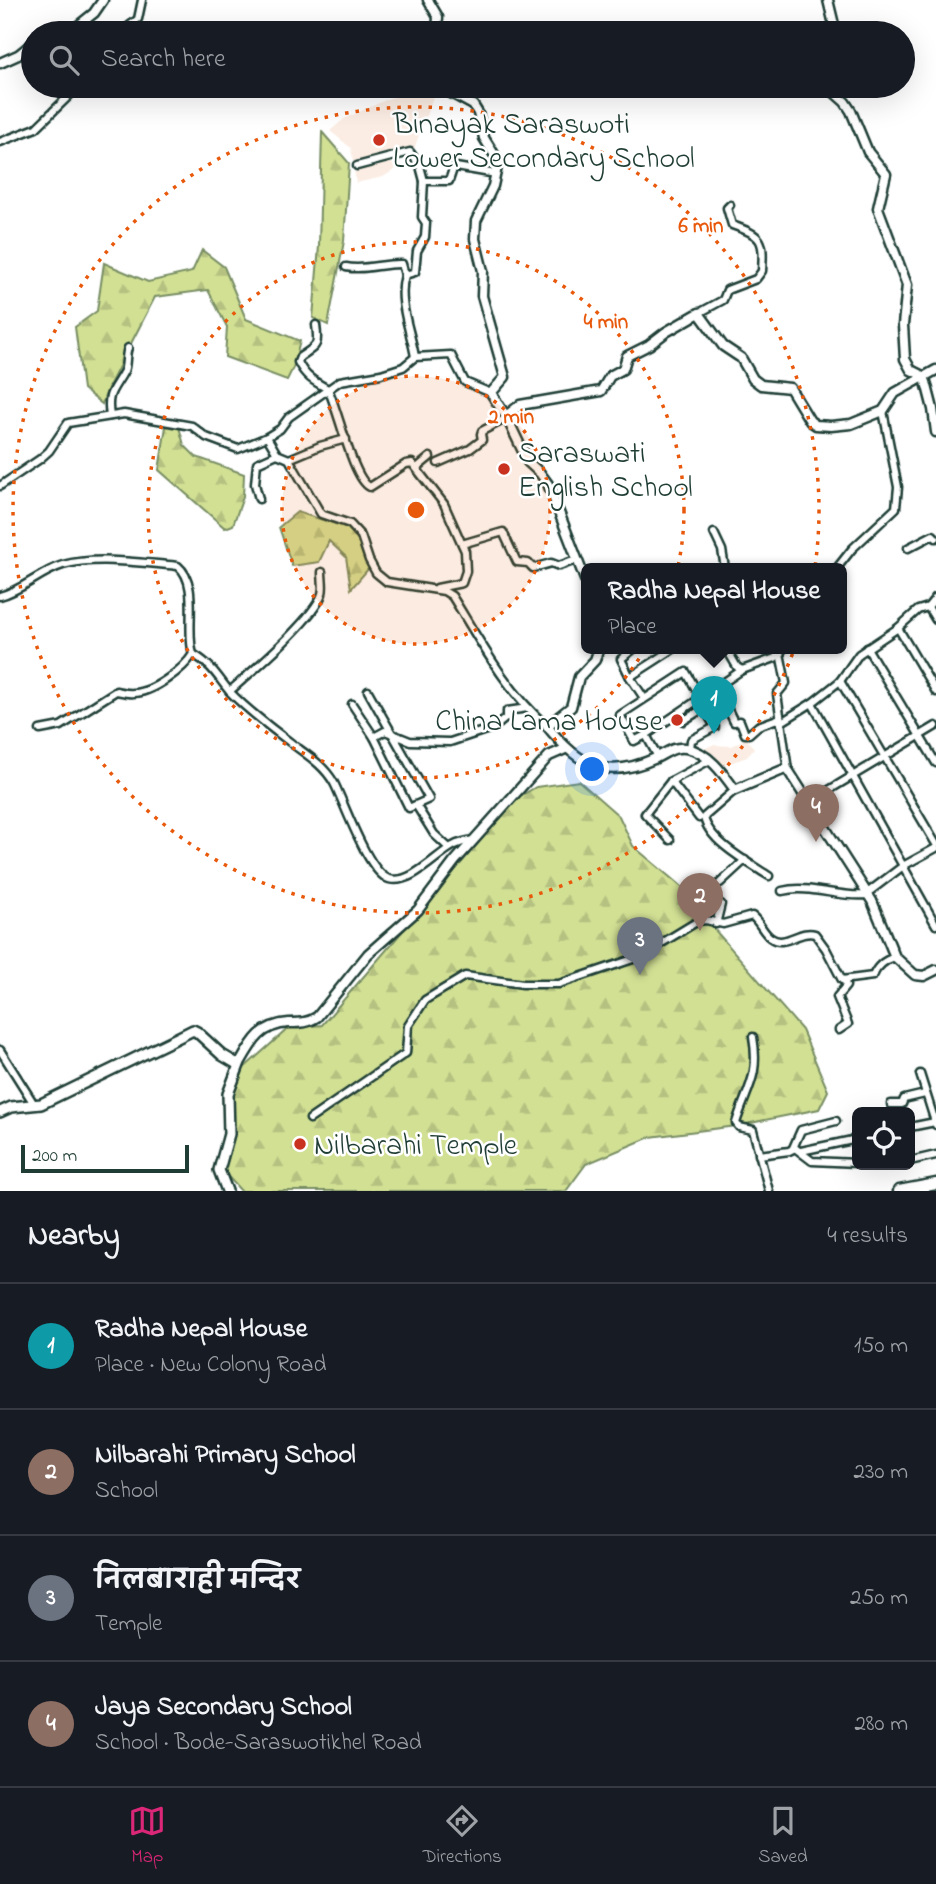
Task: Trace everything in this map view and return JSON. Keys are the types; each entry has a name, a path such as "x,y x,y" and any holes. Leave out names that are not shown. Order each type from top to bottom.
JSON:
{"main road":[{"path":"0,1112 11,1107 41,1104 193,1030 203,1035 222,1055 239,1065 228,1094 229,1134 219,1170 227,1191"},
{"path":"899,1191 936,1184"}],"street":[{"path":"84,21 103,0"},
{"path":"135,21 142,0"},
{"path":"428,0 438,21"},
{"path":"828,0 833,21"},
{"path":"0,63 21,53"},
{"path":"0,142 36,128 67,98"},
{"path":"463,98 478,113 484,138 497,159 493,186 476,221 475,230 483,271 482,296 505,377 491,393"},
{"path":"840,98 851,111 868,152 886,174 878,208 906,285 903,325 905,359 911,370 930,372"},
{"path":"357,166 410,152 420,166 424,181 422,217 426,223 425,237 417,251 415,272 405,275"},
{"path":"424,181 449,181 456,167 496,174"},
{"path":"438,463 470,449 482,440 482,431 507,417 520,405 601,391 610,376 623,369 627,356 723,300 727,290 756,279 762,271 762,242 758,237 732,225 727,208 730,205"},
{"path":"346,267 370,269 402,264 405,275 404,302 415,357"},
{"path":"699,313 723,346 741,358 753,379 761,385 790,388 805,415 816,425 851,424 883,411 895,393 930,372"},
{"path":"316,325 316,345 313,350 300,357 298,362 305,375 328,389 363,483 367,487 409,462 418,467 444,504 466,553 465,578 462,583 436,590"},
{"path":"110,416 108,402 115,382 125,369 128,348"},
{"path":"0,486 49,451 68,423 124,414 192,426 206,437 238,449 267,438 280,429 289,417 340,381 357,380 403,367 415,357 451,355 465,382 491,393 507,417 528,462 548,484 581,571"},
{"path":"930,372 936,432"},
{"path":"841,563 896,508 898,487 883,411"},
{"path":"267,438 276,454 289,459 346,439"},
{"path":"259,499 255,484 257,463 276,454"},
{"path":"418,467 430,457"},
{"path":"289,459 321,514 350,524 361,536 376,573 387,582 444,591 452,596 496,665 528,708 565,749 588,765 603,768 623,768 659,757 672,749 690,749 712,762 735,790"},
{"path":"462,544 503,532 517,562 528,563 533,568 551,563 559,566 576,560"},
{"path":"714,533 722,550 724,563"},
{"path":"908,548 933,535 936,538"},
{"path":"0,596 10,594 42,573 66,564 124,561 178,566 184,571 191,603 191,639 194,654 210,665 230,691 266,724 321,765 334,782 358,838 382,875 390,880 402,878 429,865 449,848 474,840"},
{"path":"230,691 275,651 312,611 322,593 323,572"},
{"path":"717,687 734,722 740,721 745,734 749,734 758,726 780,721 812,703 840,681 859,654 898,628 918,610 928,607 936,597"},
{"path":"928,607 936,621"},
{"path":"898,628 936,692"},
{"path":"867,648 936,764"},
{"path":"40,730 61,726 82,710 116,691 135,694 158,685 185,666 194,654"},
{"path":"547,726 570,706 579,677 595,660 597,654"},
{"path":"627,654 621,659 644,698"},
{"path":"630,677 666,654"},
{"path":"729,654 742,670"},
{"path":"690,749 691,740 716,728 704,708 700,699 685,672 620,715 634,741 646,735 700,699 742,670 775,658 778,654"},
{"path":"782,654 786,683 777,694 788,770 872,901 895,957 915,975 924,976 936,971"},
{"path":"782,891 800,888 854,897 866,895 903,866 936,846 840,681"},
{"path":"352,704 374,737 409,808 429,799 368,691"},
{"path":"812,703 936,925"},
{"path":"374,737 385,731 410,741 450,742 495,727 507,717 507,711 528,708"},
{"path":"682,721 704,708"},
{"path":"809,802 936,726"},
{"path":"646,735 659,757"},
{"path":"239,1065 251,1044 274,1024 309,1023 317,1017 368,954 418,910 474,840 549,756 565,749"},
{"path":"670,840 645,814 671,781 708,761"},
{"path":"769,876 714,837 704,817 735,790 788,770"},
{"path":"671,781 699,818"},
{"path":"416,805 434,834 449,848"},
{"path":"720,883 745,860"},
{"path":"716,924 721,904"},
{"path":"310,1119 406,1053 408,1027 425,1000 465,976 523,984 559,984 639,957 698,921 723,924 752,916 768,936 775,940 785,940 803,933 815,934 845,981 846,986 838,997 848,1024 839,1030"},
{"path":"845,981 873,976 875,969 895,957"},
{"path":"753,1037 755,1074 736,1123 738,1127 752,1130 769,1191"},
{"path":"0,1050 34,1104"},
{"path":"915,1127 936,1124 920,1074"},
{"path":"891,1104 901,1104 904,1099 925,1094"},
{"path":"797,1149 802,1130 835,1121"},
{"path":"759,1155 852,1140"},
{"path":"797,1149 804,1156 821,1163 852,1163"},
{"path":"915,1160 936,1155"}],"shaded area":[{"name":"Binayak Saraswoti Lower Secondary School","path":"390,98 433,98 414,149 390,161 396,169 383,177 356,183 351,148 330,131 344,119"},
{"path":"746,738 754,748 747,757 722,766 702,750 712,745 732,746"}],"green space":[{"path":"322,132 349,163 344,241 328,325 313,318 319,246"},
{"path":"202,250 224,267 246,319 300,341 287,380 225,357 227,327 208,290 155,297 102,404 83,389 75,327 97,311 104,263 148,282 192,272"},
{"path":"166,426 179,427 184,445 196,457 244,474 243,497 233,525 225,528 159,470"},
{"path":"297,512 349,528 358,538 369,568 351,589 346,557 329,541 319,562 292,566 279,527"},
{"path":"579,781 619,816 633,846 697,900 714,929 802,1030 828,1091 819,1109 736,1126 650,1137 586,1164 566,1191 241,1191 222,1170 223,1129 235,1076 291,1026 322,1025 517,798 536,787"}],"place":[{"name":"Binayak Saraswoti Lower Secondary School","path":"379,140"},
{"name":"Saraswati English School","path":"504,469"},
{"name":"China Lama House","path":"677,720"},
{"name":"Radha Nepal House","path":"714,734"},
{"name":"Jaya Secondary School","path":"816,842"},
{"name":"Nilbarahi Primary School","path":"700,931"},
{"name":"निलबाराही मन्दिर","path":"640,975"},
{"name":"Nilbarahi Temple","path":"300,1144"}]}
